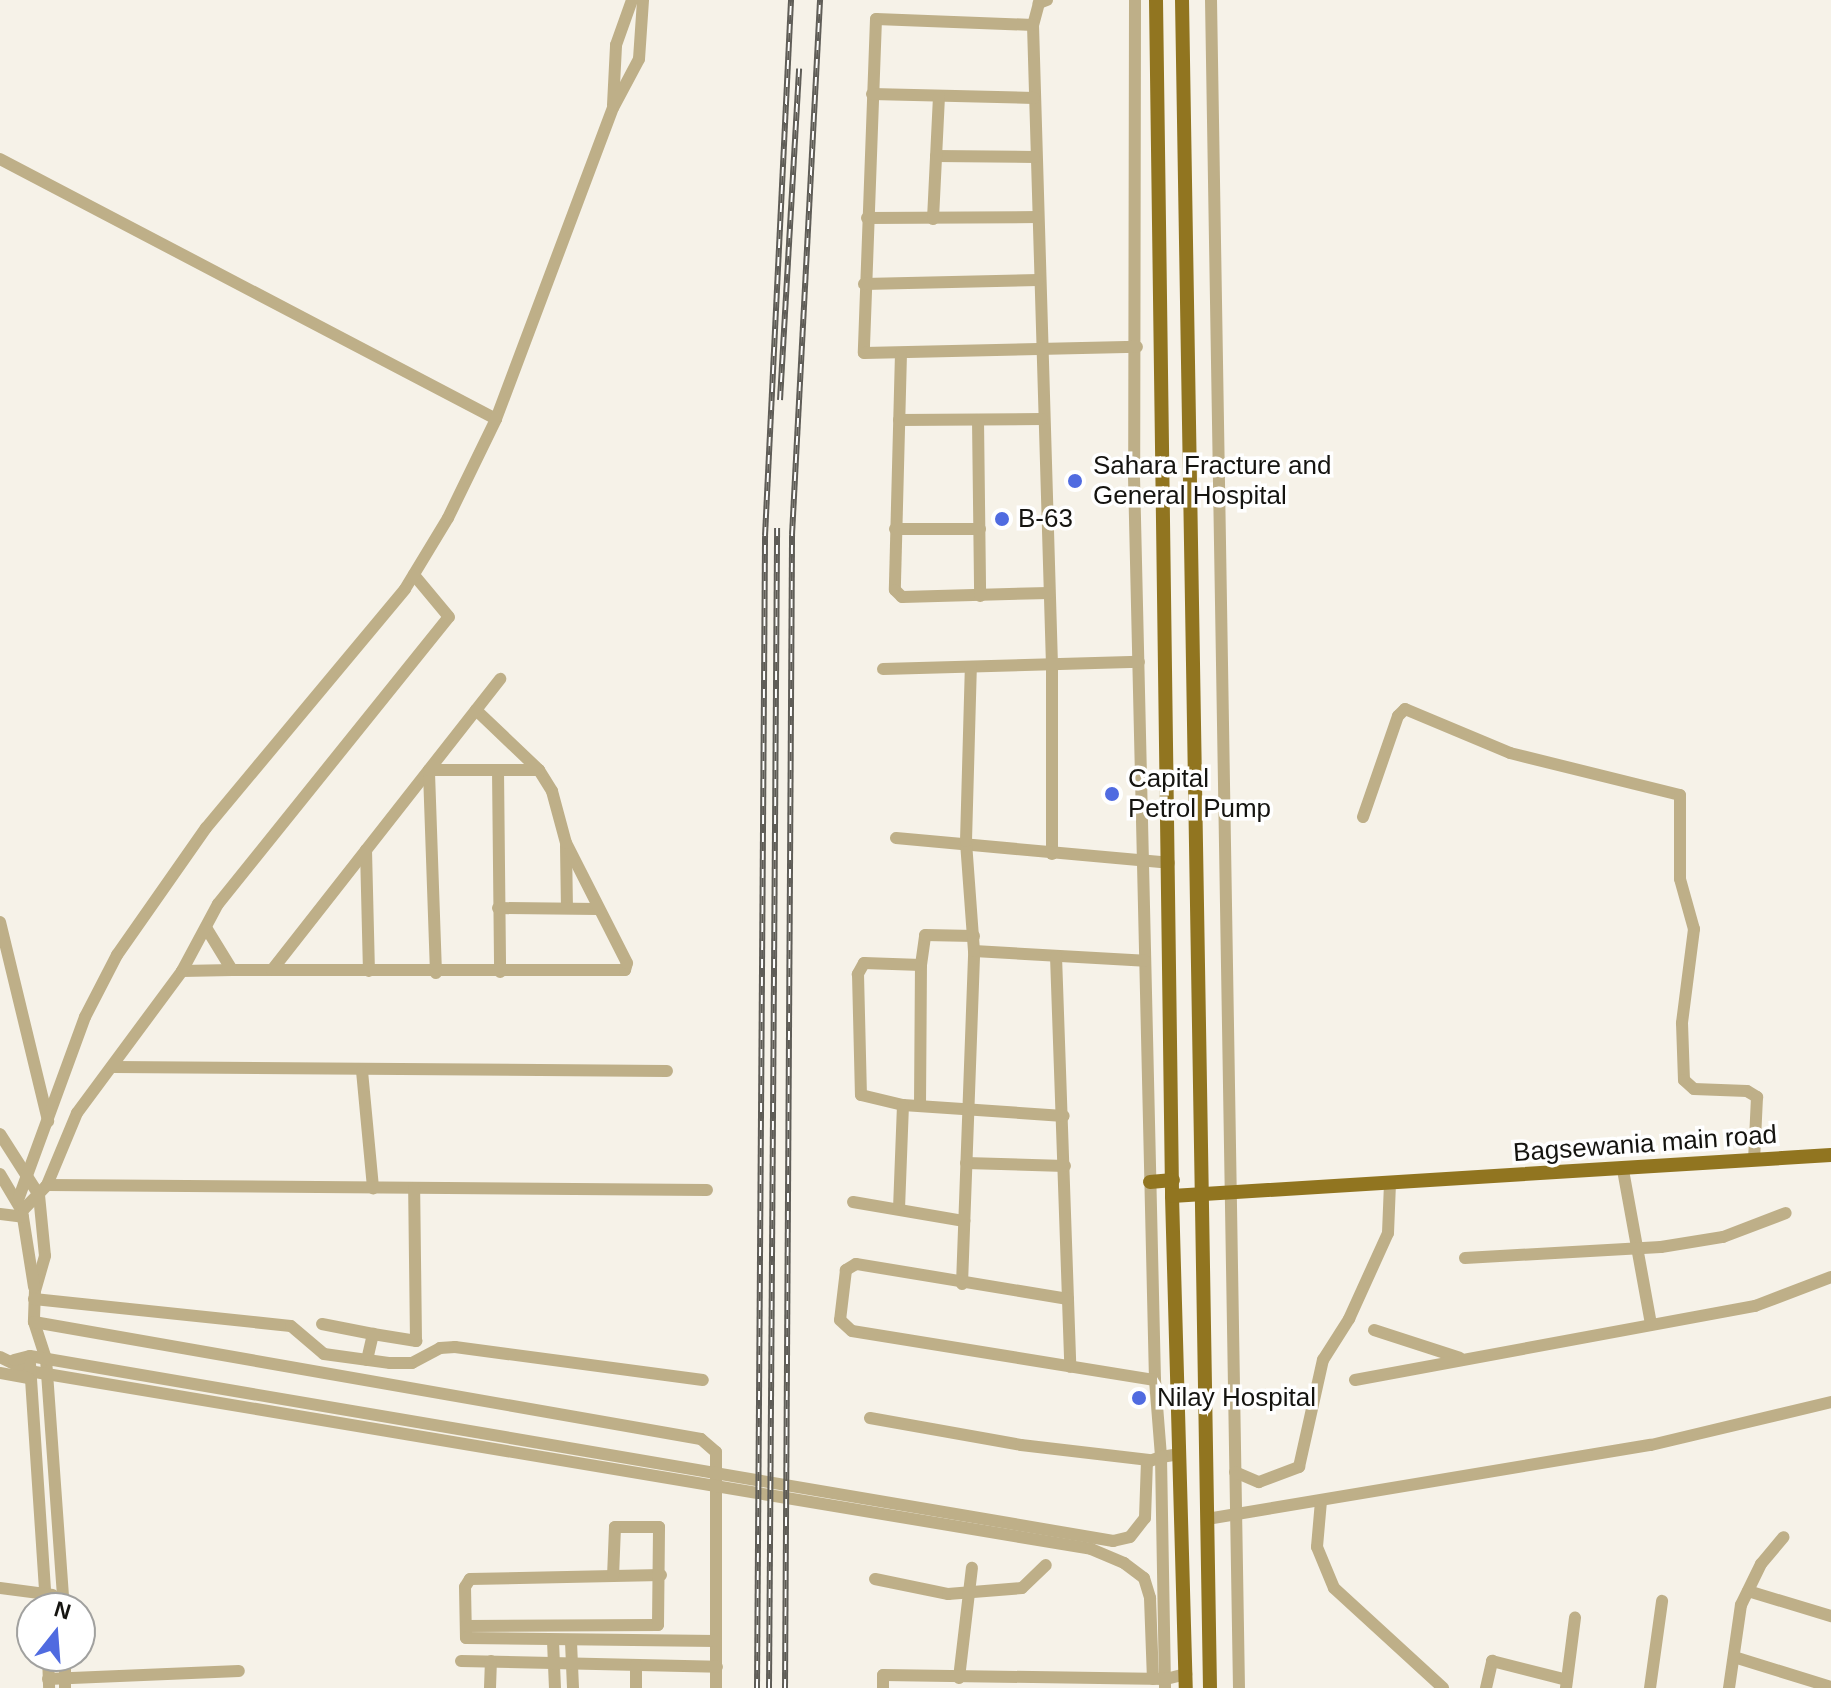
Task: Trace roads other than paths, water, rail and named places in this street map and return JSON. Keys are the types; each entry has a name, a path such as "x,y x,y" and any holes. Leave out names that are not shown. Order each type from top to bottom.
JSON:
{"main road":[{"path":"1156,0 1172,1196 1186,1681"},
{"path":"1182,0 1210,1688"},
{"name":"Bagsewania main road","path":"1390,1184 1831,1155"},
{"path":"1150,1182 1173,1180"},
{"path":"1172,1196 1390,1184"}],"street":[{"path":"613,108 616,45 632,0"},
{"path":"45,1592 29,1374 34,1294 21,1210 28,1174 85,1017 117,955 206,828 414,575 448,518 496,419 613,108 642,50 643,0"},
{"path":"1047,0 1039,3 1033,25 1034,157 1052,666 1052,854"},
{"path":"1135,0 1139,662 1161,1682"},
{"path":"1211,0 1239,1688"},
{"path":"1033,25 876,19 864,284 864,353 1137,347"},
{"path":"872,94 1034,98"},
{"path":"933,219 939,96"},
{"path":"936,156 1034,157"},
{"path":"0,159 496,419"},
{"path":"867,218 1038,217"},
{"path":"864,284 1038,280"},
{"path":"901,353 895,590 902,597 1049,593"},
{"path":"899,420 1042,419"},
{"path":"978,420 980,596"},
{"path":"895,529 980,529"},
{"path":"0,1214 21,1210 43,1190 77,1113 114,1067 182,971 218,904 449,617 414,575"},
{"path":"883,669 1139,662"},
{"path":"962,1284 974,951 966,841 971,667"},
{"path":"272,970 500,679"},
{"path":"1363,817 1398,716 1405,709 1510,753 1680,795 1680,879 1694,929 1682,1023 1684,1080 1694,1089 1747,1091 1757,1097 1754,1160"},
{"path":"182,971 623,972 627,963 566,843 552,791 539,770 476,710"},
{"path":"429,770 539,770"},
{"path":"429,770 436,973"},
{"path":"498,770 500,972"},
{"path":"896,838 966,841 1052,854 1169,863"},
{"path":"566,843 567,908"},
{"path":"366,850 369,971"},
{"path":"498,908 598,909"},
{"path":"0,922 48,1121"},
{"path":"207,929 232,970"},
{"path":"920,1105 921,965 925,935 974,936"},
{"path":"974,951 1145,961"},
{"path":"1056,956 1064,1116 1070,1367"},
{"path":"921,965 864,963 858,974 861,1095 903,1105 1064,1116"},
{"path":"114,1067 667,1071"},
{"path":"362,1071 373,1188"},
{"path":"899,1209 903,1105"},
{"path":"0,1134 43,1190 45,1256 34,1294"},
{"path":"966,1163 1065,1166"},
{"path":"1623,1170 1651,1324"},
{"path":"0,1174 21,1210"},
{"path":"1235,1472 1259,1482 1299,1467 1323,1360 1349,1319 1388,1233 1390,1184"},
{"path":"322,1324 416,1341 414,1188"},
{"path":"43,1190 707,1190"},
{"path":"853,1202 964,1221"},
{"path":"1465,1258 1638,1250 1723,1237 1786,1213"},
{"path":"1068,1299 962,1284 856,1264 846,1270 840,1320 852,1331 1155,1380"},
{"path":"1355,1380 1755,1306 1831,1277"},
{"path":"34,1294 291,1326 324,1354 412,1363 440,1348 455,1347 703,1380"},
{"path":"34,1329 46,1359 63,1592"},
{"path":"34,1329 609,1420 709,1444 716,1452 719,1522 716,1688"},
{"path":"1374,1330 1464,1359"},
{"path":"358,1378 373,1334"},
{"path":"0,1357 14,1360 30,1356 1092,1544 1144,1578 1150,1598 1161,1682"},
{"path":"14,1360 29,1374"},
{"path":"7,1374 47,1374 1092,1544 1130,1537 1139,1527 1145,1518 1155,1458"},
{"path":"1207,1519 1237,1511 1321,1501 1714,1433 1831,1402"},
{"path":"870,1418 1021,1445 1155,1458 1180,1454"},
{"path":"1321,1501 1317,1547 1334,1588 1441,1688"},
{"path":"466,1626 643,1626 661,1622 661,1529 654,1525 615,1527 613,1576"},
{"path":"1729,1688 1748,1591 1784,1537"},
{"path":"875,1579 948,1594 1022,1588 1046,1565"},
{"path":"959,1678 972,1568"},
{"path":"661,1575 470,1579 465,1587 466,1626 470,1641 716,1641"},
{"path":"0,1588 30,1592"},
{"path":"1748,1591 1831,1616"},
{"path":"1650,1688 1662,1601"},
{"path":"1486,1688 1492,1661 1566,1684 1575,1618"},
{"path":"636,1688 644,1641 643,1626"},
{"path":"553,1641 555,1688"},
{"path":"571,1642 573,1688"},
{"path":"1734,1657 1831,1687"},
{"path":"461,1661 717,1667"},
{"path":"490,1688 491,1661"},
{"path":"49,1684 239,1671"},
{"path":"883,1688 883,1675 1186,1681"}],"railway":[{"path":"757,1688 765,536 791,0"},
{"path":"785,1688 792,535 820,0"},
{"path":"780,400 799,69"},
{"path":"769,1688 777,528"}],"place":[{"name":"Sahara Fracture and General Hospital","path":"1075,481"},
{"name":"B-63","path":"1002,519"},
{"name":"Capital Petrol Pump","path":"1112,794"},
{"name":"Nilay Hospital","path":"1139,1398"}]}
